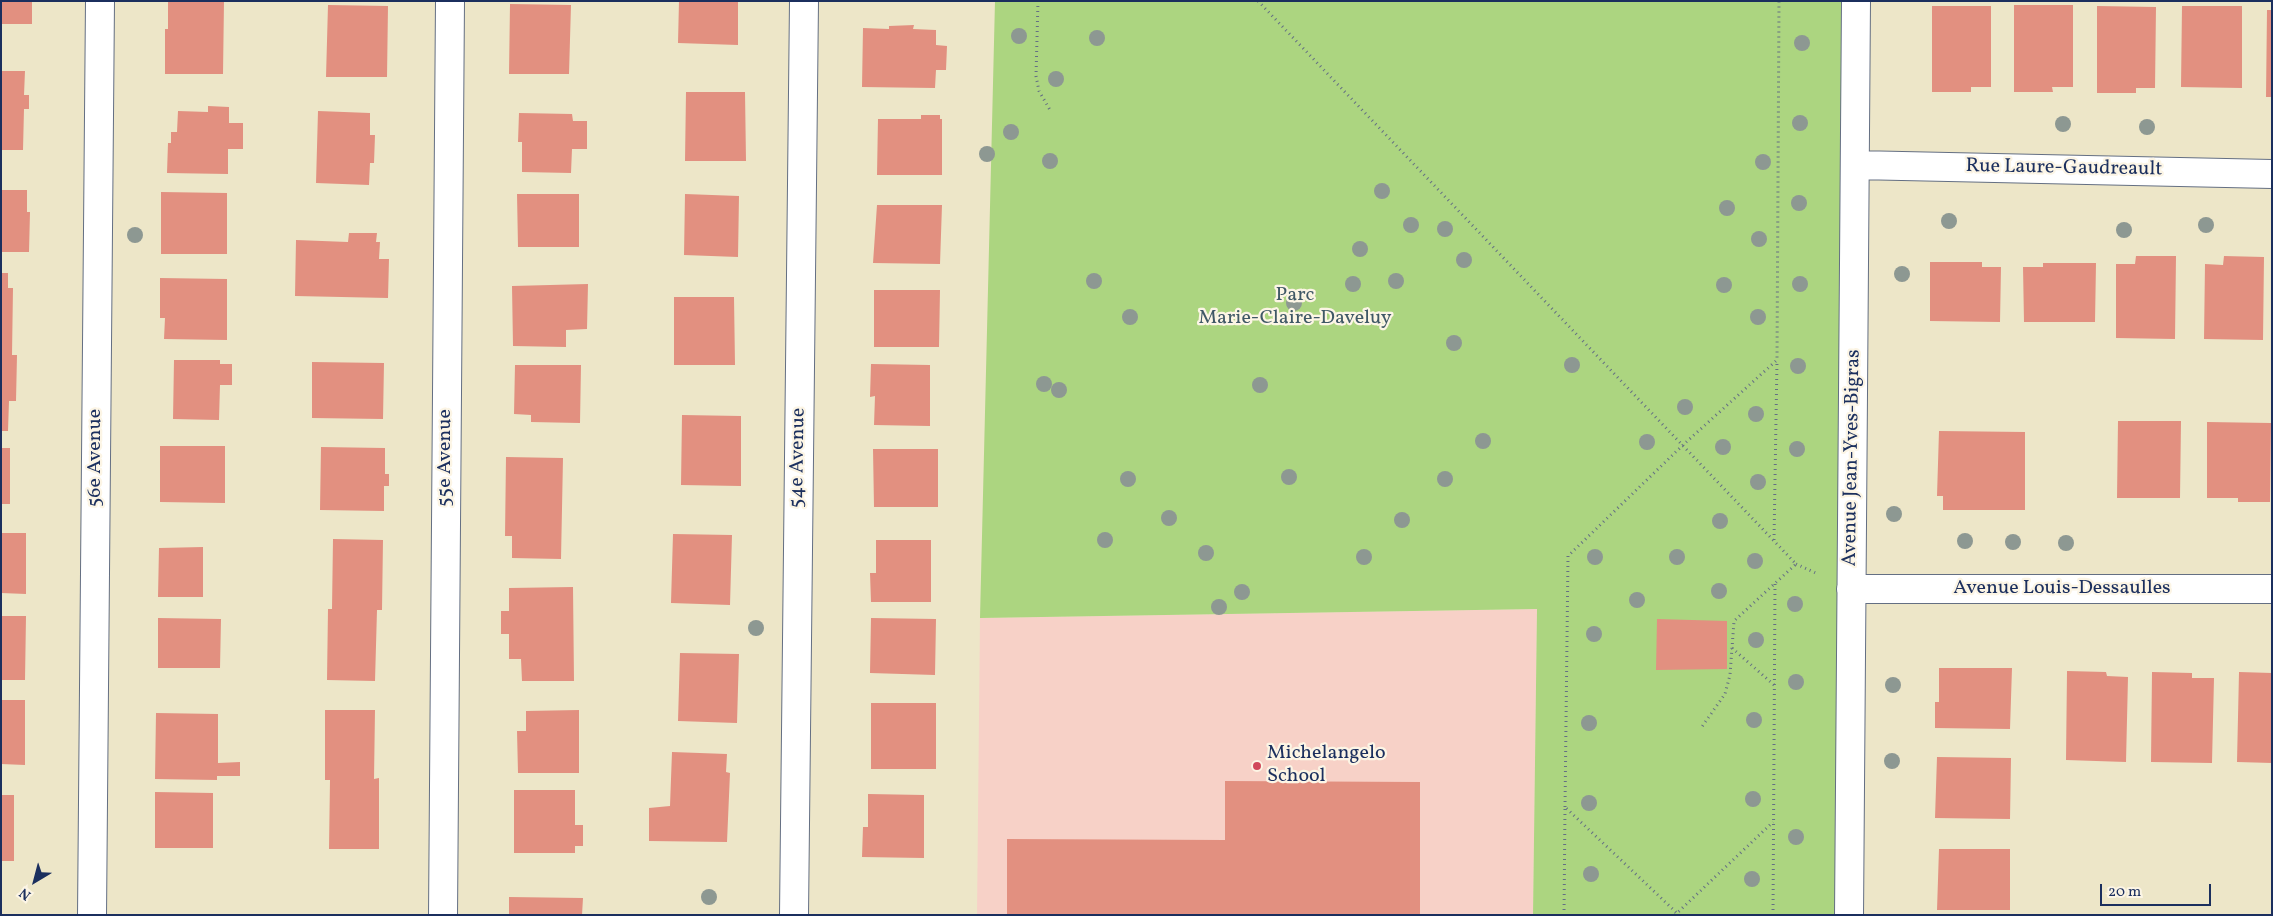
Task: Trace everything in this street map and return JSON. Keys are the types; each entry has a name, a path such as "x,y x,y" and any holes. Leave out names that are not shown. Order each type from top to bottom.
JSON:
{"street":[{"name":"56e Avenue","path":"92,915 100,1"},
{"name":"55e Avenue","path":"443,915 450,1"},
{"name":"54e Avenue","path":"794,915 804,1"},
{"name":"Avenue Jean-Yves-Bigras","path":"1849,915 1856,1"},
{"name":"Rue Laure-Gaudreault","path":"1856,165 2272,174"},
{"name":"Avenue Louis-Dessaulles","path":"1851,589 2272,589"}],"path":[{"path":"1038,1 1036,76 1039,91 1050,110"},
{"path":"1258,1 1796,564 1734,621 1730,675 1726,694 1701,728"},
{"path":"1774,541 1779,1"},
{"path":"1564,915 1568,556 1683,445 1777,360"},
{"path":"1773,915 1775,583"},
{"path":"1732,648 1774,685"},
{"path":"1566,807 1677,914 1773,821"}],"shaded area":[{"name":"Michelangelo School","path":"1537,609 1533,915 977,915 980,618"}],"green space":[{"name":"Parc Marie-Claire-Daveluy","path":"995,1 1854,1 1848,915 1533,915 1537,609 980,618"}],"building":[{"path":"1,1 32,1 32,24 1,24"},
{"path":"168,1 224,1 223,74 165,74 165,29 168,29"},
{"path":"679,1 738,1 738,45 678,43"},
{"path":"510,4 571,5 569,74 509,74"},
{"path":"328,5 388,6 387,77 326,77"},
{"path":"2014,5 2073,5 2073,87 2052,87 2053,92 2014,92"},
{"path":"1932,6 1991,6 1991,87 1971,87 1971,92 1932,92"},
{"path":"2097,6 2156,7 2155,88 2136,88 2136,93 2097,93"},
{"path":"2182,6 2242,6 2242,88 2181,87"},
{"path":"2267,10 2272,10 2272,97 2266,97"},
{"path":"914,25 913,29 936,30 936,45 947,46 946,70 936,70 935,88 862,87 863,28 889,29 889,26"},
{"path":"1,71 25,71 24,95 29,95 29,109 24,109 23,150 1,150"},
{"path":"686,92 745,92 746,161 685,161"},
{"path":"208,106 229,107 229,123 243,123 243,149 228,149 228,174 167,173 168,143 171,143 171,132 177,132 178,111 208,112"},
{"path":"318,111 370,113 370,135 375,135 374,163 370,163 369,185 316,183"},
{"path":"519,113 572,114 573,121 587,121 587,149 572,149 571,173 522,172 522,142 518,142"},
{"path":"921,115 940,115 940,119 942,119 942,175 877,175 878,119 921,119"},
{"path":"1,190 27,190 27,212 30,212 29,252 1,252"},
{"path":"161,192 227,193 227,254 161,254"},
{"path":"517,194 579,194 579,247 518,247"},
{"path":"685,194 739,196 738,257 684,255"},
{"path":"877,205 942,205 940,264 873,263"},
{"path":"349,233 377,233 376,242 380,242 379,259 389,259 388,298 295,296 296,240 348,242"},
{"path":"2136,256 2176,256 2175,339 2116,338 2116,264 2135,264"},
{"path":"2224,256 2264,257 2263,340 2204,339 2205,264 2223,265"},
{"path":"1930,262 1982,262 1982,267 2001,267 2000,322 1930,321"},
{"path":"2043,263 2096,263 2095,322 2024,322 2023,267 2043,267"},
{"path":"1,273 8,273 8,288 13,288 12,355 17,355 16,401 9,401 8,431 1,431"},
{"path":"160,278 227,279 227,340 164,339 165,318 160,318"},
{"path":"588,284 587,329 566,330 566,347 513,346 512,286"},
{"path":"874,290 940,290 939,347 874,347"},
{"path":"674,297 734,297 735,365 674,365"},
{"path":"174,360 220,360 220,364 232,364 232,385 220,385 219,420 173,419"},
{"path":"312,362 384,363 383,419 312,418"},
{"path":"871,364 930,365 930,426 874,425 875,396 870,397"},
{"path":"515,365 581,365 580,423 531,422 531,415 514,414"},
{"path":"682,415 741,416 741,486 681,485"},
{"path":"2118,421 2181,421 2180,498 2117,498"},
{"path":"2207,422 2271,423 2270,502 2238,502 2238,498 2207,498"},
{"path":"1939,431 2025,432 2025,510 1943,510 1943,496 1937,496"},
{"path":"160,446 225,446 225,503 160,502"},
{"path":"321,447 385,448 385,474 389,474 389,486 384,486 384,511 320,510"},
{"path":"1,448 10,448 10,504 1,504"},
{"path":"873,449 938,449 938,507 874,507"},
{"path":"506,457 563,458 561,559 512,558 512,536 505,536"},
{"path":"1,533 26,533 26,594 1,593"},
{"path":"673,534 732,535 730,605 671,603"},
{"path":"333,539 383,540 382,610 377,610 375,681 327,680 328,609 332,609"},
{"path":"876,540 931,540 931,602 871,602 870,573 876,573"},
{"path":"203,547 203,597 158,597 159,548"},
{"path":"573,587 574,681 522,681 521,659 509,659 509,634 501,634 501,611 509,611 509,588"},
{"path":"1,616 26,616 25,680 1,680"},
{"path":"158,618 221,619 220,668 158,668"},
{"path":"871,618 936,619 935,675 870,673"},
{"path":"1657,619 1727,621 1727,669 1656,670"},
{"path":"680,653 739,654 737,723 678,721"},
{"path":"1939,668 2012,668 2010,729 1935,728 1935,702 1939,702"},
{"path":"2067,671 2106,672 2107,676 2128,677 2126,762 2066,760"},
{"path":"2152,672 2192,673 2192,678 2214,678 2212,763 2151,762"},
{"path":"2239,672 2272,673 2272,763 2237,762"},
{"path":"1,700 25,700 25,765 1,764"},
{"path":"871,703 936,703 936,769 871,769"},
{"path":"325,710 375,710 374,779 379,778 379,849 329,849 330,780 325,780"},
{"path":"579,710 579,773 518,773 517,731 526,731 526,711"},
{"path":"156,713 218,714 218,763 240,762 240,776 217,776 217,780 155,779"},
{"path":"672,752 727,754 726,772 730,773 727,842 649,841 649,808 670,806"},
{"path":"1937,757 2011,758 2010,819 1935,818"},
{"path":"1225,781 1420,782 1420,915 1007,915 1007,839 1225,840"},
{"path":"514,790 575,790 575,825 583,825 583,846 575,846 575,853 514,853"},
{"path":"155,792 213,793 213,848 155,848"},
{"path":"868,794 924,795 924,858 862,857 863,827 868,827"},
{"path":"1,795 14,795 14,861 1,861"},
{"path":"1939,849 2010,849 2010,910 1937,910"},
{"path":"509,897 583,898 582,915 509,915"}],"place":[{"name":"Michelangelo School","path":"1257,766"}]}
